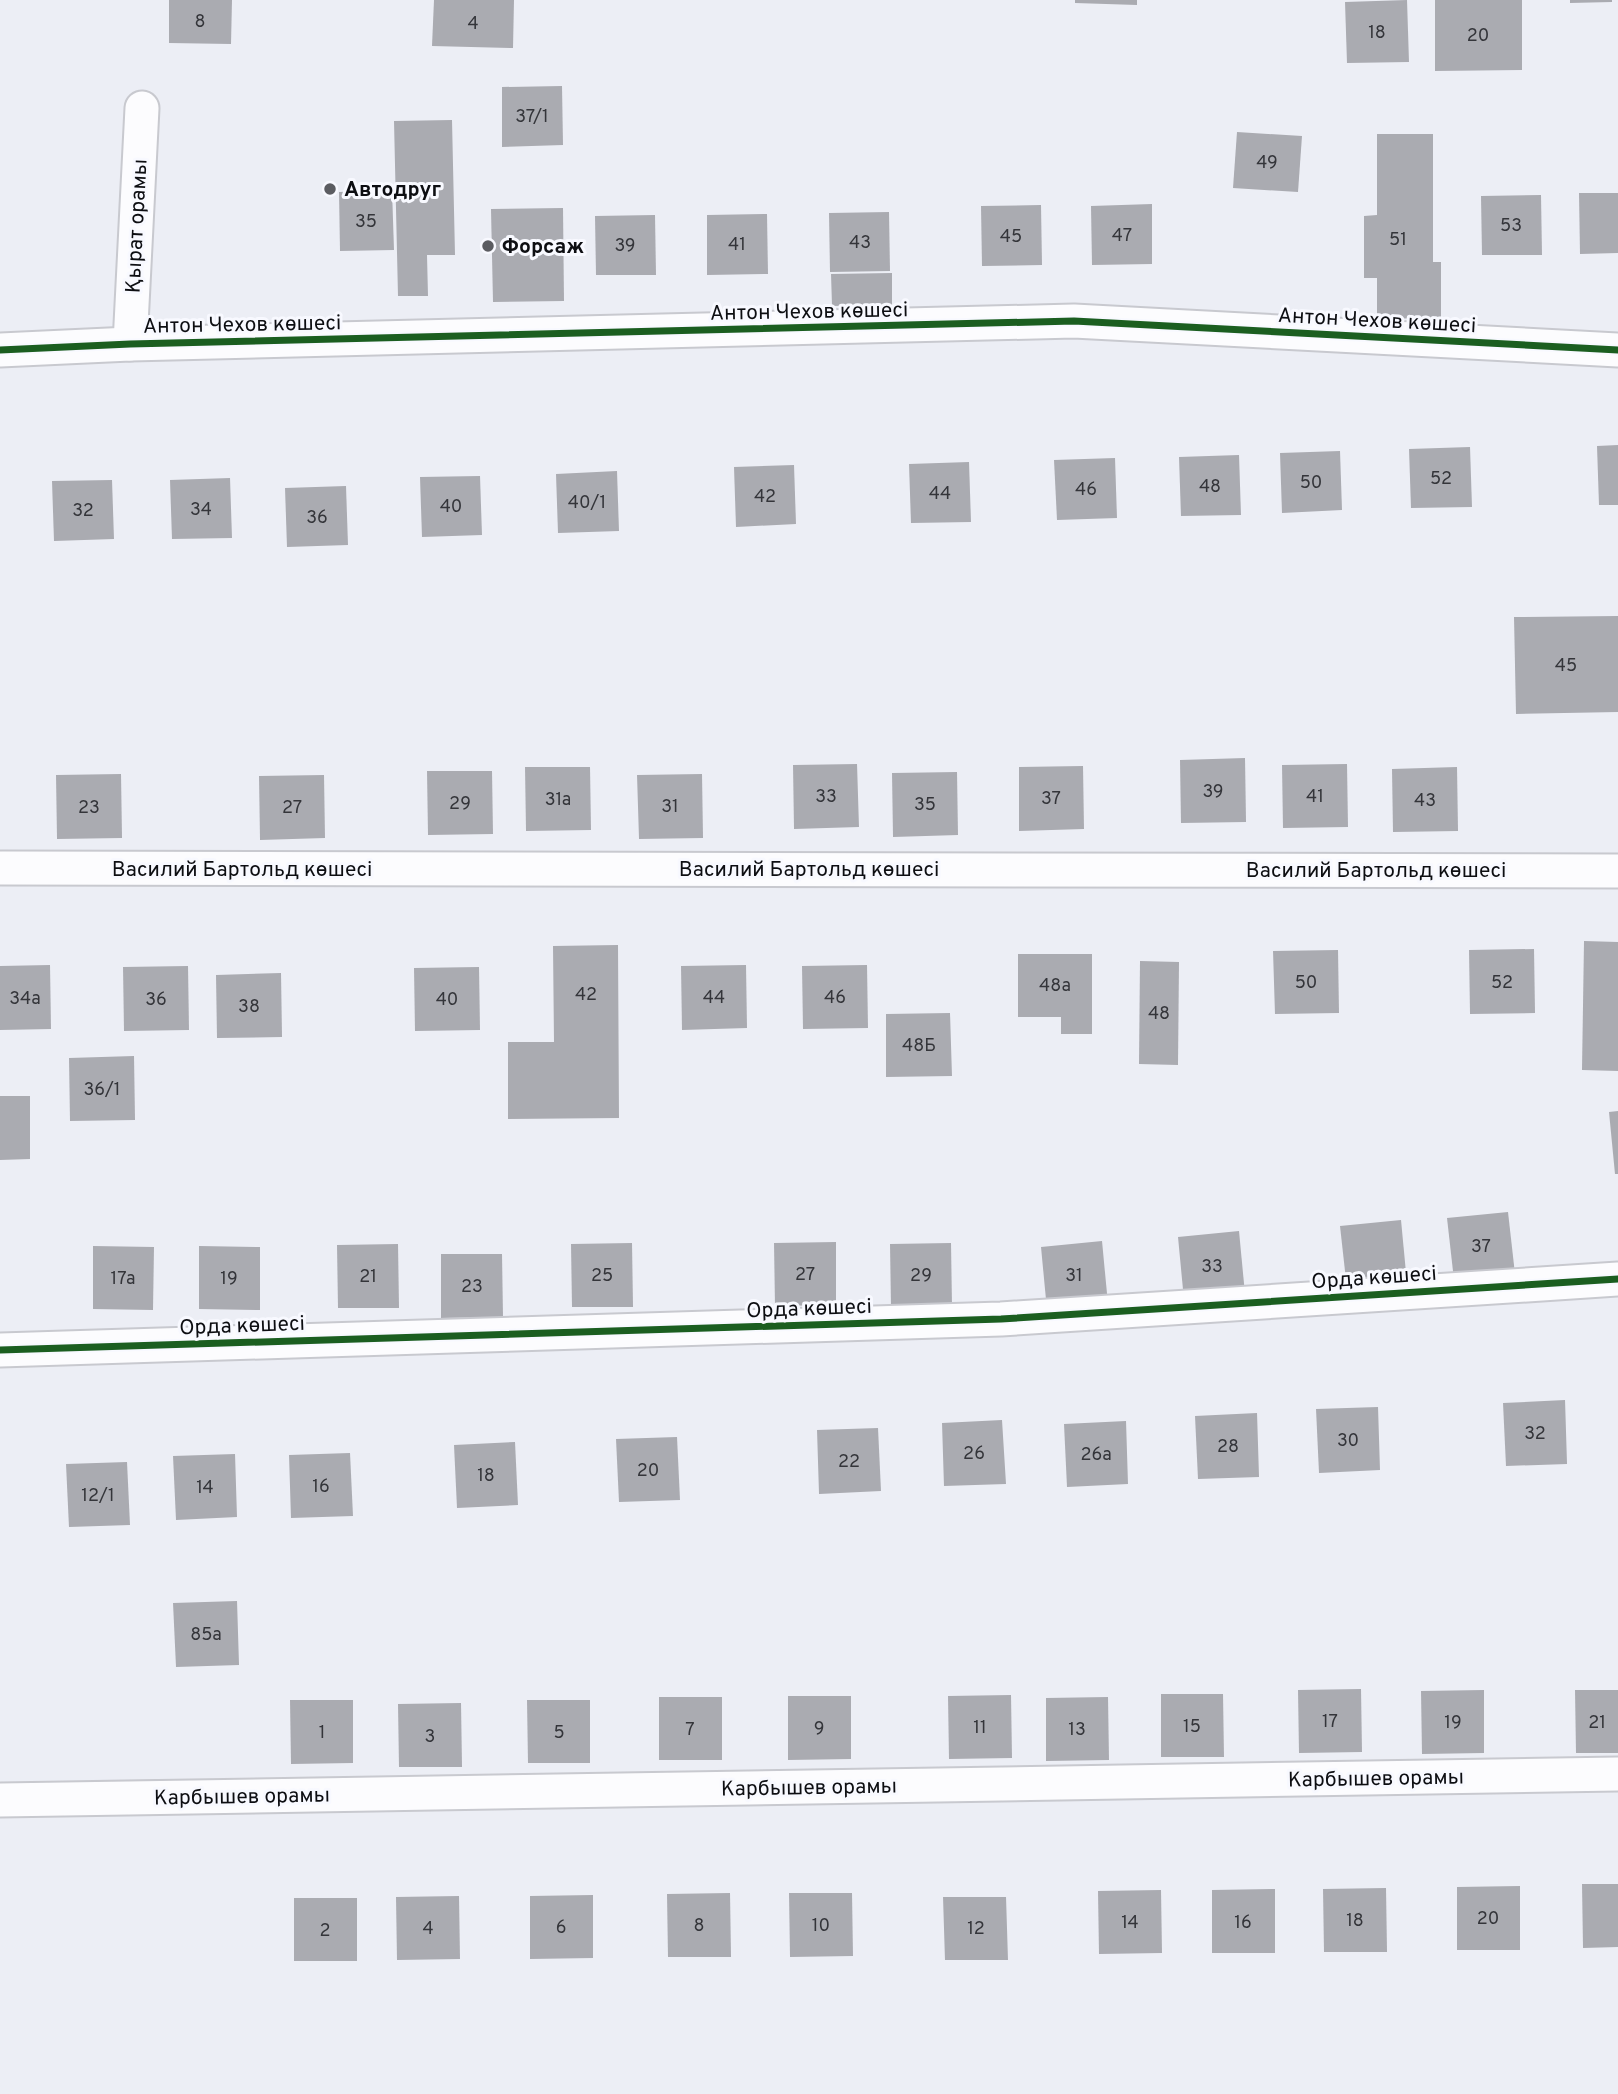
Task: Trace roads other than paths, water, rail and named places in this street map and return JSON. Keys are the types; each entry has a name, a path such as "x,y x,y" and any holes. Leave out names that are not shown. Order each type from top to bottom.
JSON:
{"street":[{"name":"Қырат орамы","path":"130,344 142,108"},
{"name":"Антон Чехов көшесі","path":"0,350 130,344 1074,321 1618,350"},
{"name":"Василий Бартольд көшесі","path":"0,868 1618,871"},
{"name":"Орда көшесі","path":"0,1350 1001,1319 1618,1279"},
{"name":"Карбышев орамы","path":"0,1800 1618,1774"}],"place":[{"name":"Автодруг","path":"330,189"},
{"name":"Форсаж","path":"488,246"}]}
